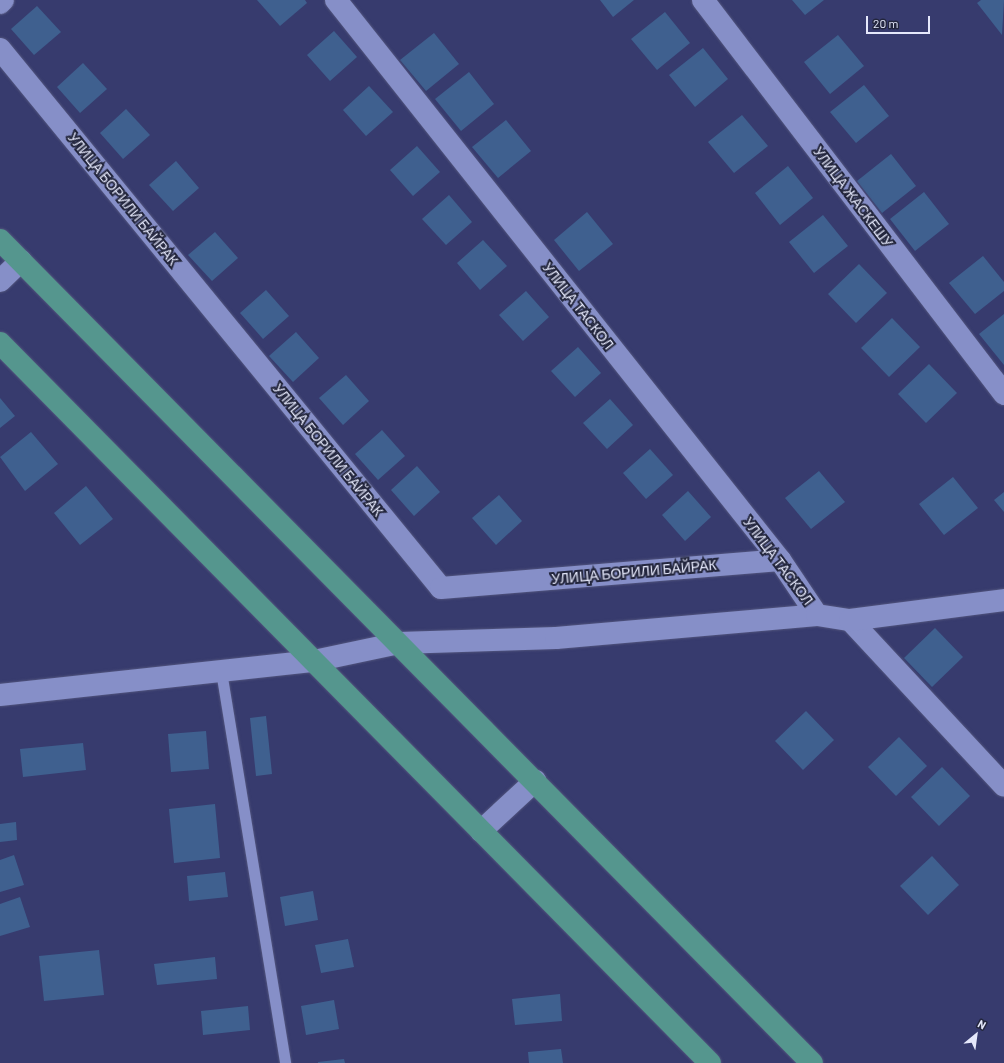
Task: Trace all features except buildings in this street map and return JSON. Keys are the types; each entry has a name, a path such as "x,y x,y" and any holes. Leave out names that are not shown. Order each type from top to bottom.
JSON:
{"main road":[{"path":"0,240 812,1063"},
{"path":"0,343 710,1063"}],"street":[{"path":"0,3 3,0"},
{"name":"УЛИЦА ТАСКОЛ","path":"336,0 780,560 818,614"},
{"name":"УЛИЦА ЖАСКЕШУ","path":"703,0 1004,394"},
{"name":"УЛИЦА БОРИЛИ БАЙРАК","path":"0,49 441,588 780,560"},
{"path":"0,280 21,261"},
{"path":"0,695 314,661 399,643 556,638 818,614 850,620 1004,600"},
{"path":"850,620 1004,786"},
{"path":"481,831 535,781"}],"lane":[{"path":"221,671 285,1063"}]}
